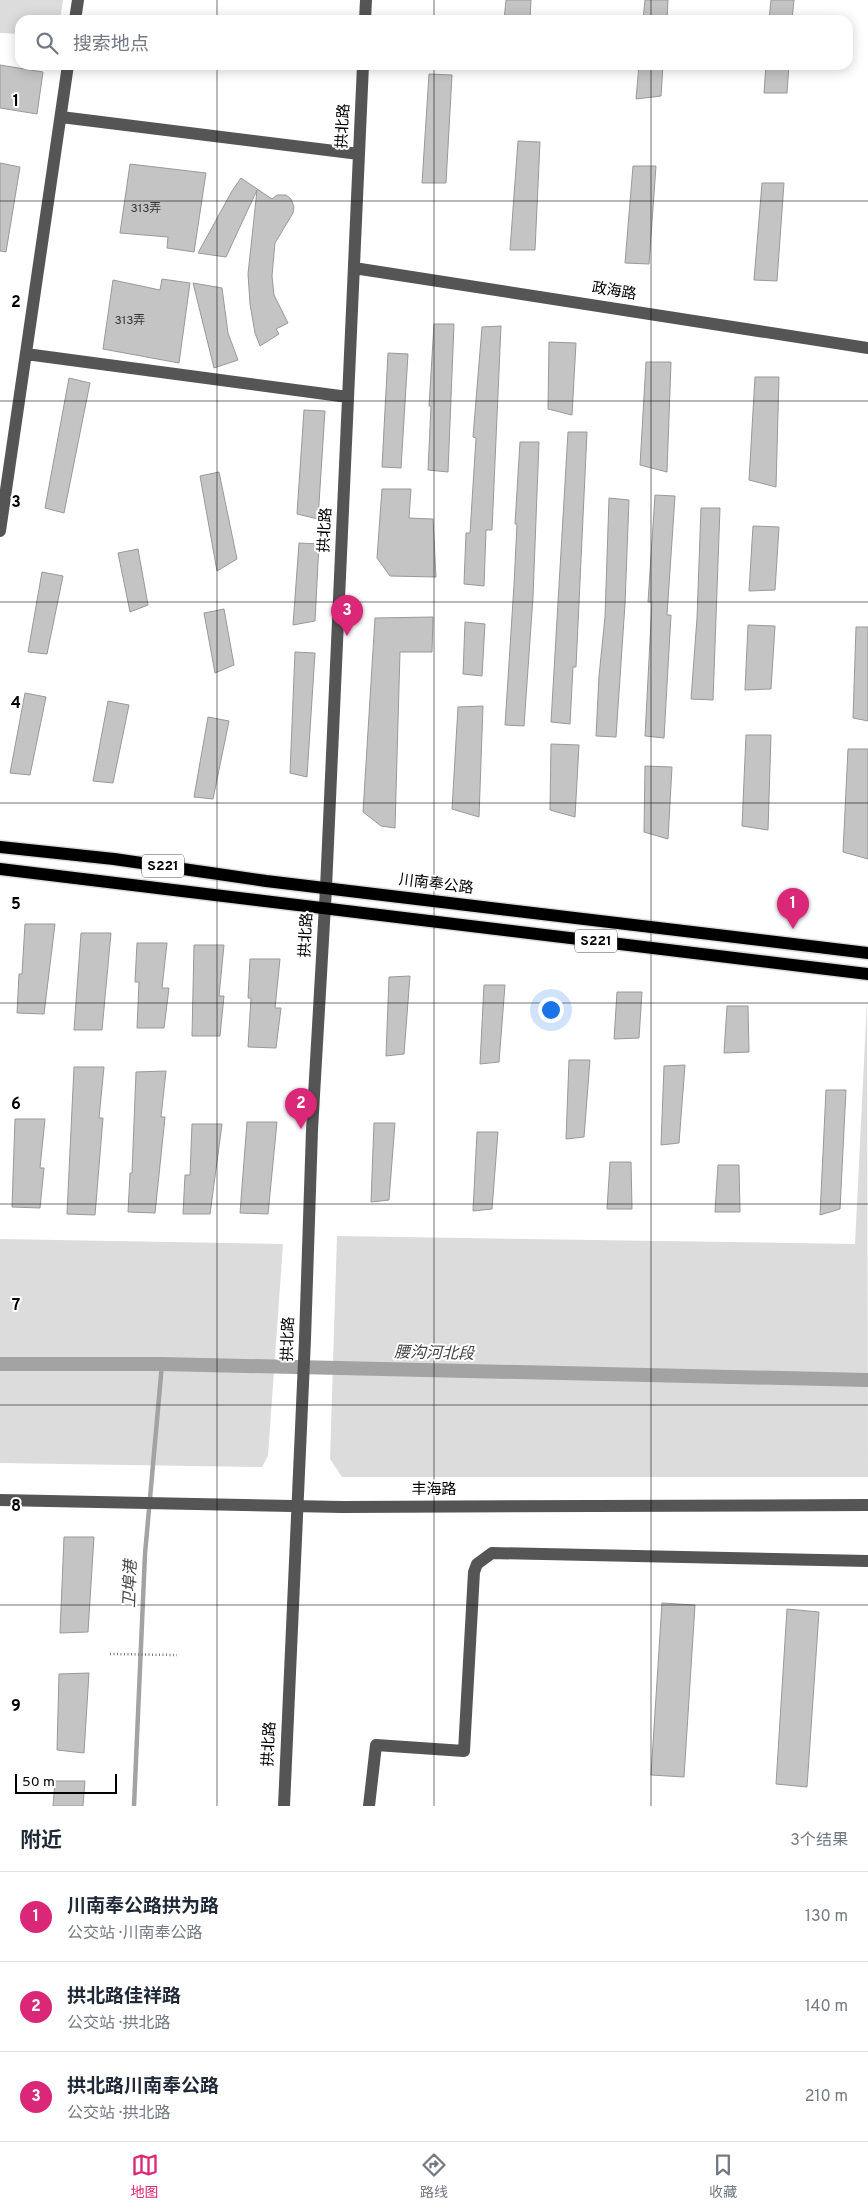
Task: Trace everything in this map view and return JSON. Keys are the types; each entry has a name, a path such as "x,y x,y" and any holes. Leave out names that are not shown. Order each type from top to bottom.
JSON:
{"main road":[{"name":"川南奉公路","path":"0,847 114,859 326,888 868,953"},
{"name":"S221","path":"0,869 868,974"}],"street":[{"path":"76,15 78,0"},
{"path":"365,15 366,0"},
{"path":"0,531 67,70"},
{"name":"拱北路","path":"284,1806 305,1339 312,1130 326,888 363,70"},
{"path":"61,116 359,154"},
{"name":"政海路","path":"354,268 868,348"},
{"path":"26,354 348,397"},
{"name":"丰海路","path":"0,1500 298,1506 868,1505"},
{"path":"369,1806 376,1745 464,1751 474,1572 477,1564 492,1553 868,1560"}],"path":[{"path":"110,1654 177,1656"}],"shaded area":[{"path":"0,0 63,0 61,15 15,15 15,34 0,33"},
{"path":"867,1001 868,1477 342,1477 330,1459 337,1236 855,1244"},
{"path":"0,1239 283,1244 268,1456 262,1467 0,1463"}],"building":[{"path":"506,0 531,0 530,15 504,15"},
{"path":"645,0 668,0 667,15 644,15"},
{"path":"771,0 794,0 792,15 770,15"},
{"path":"0,65 15,67 15,70 43,72 37,114 0,108"},
{"path":"639,70 663,70 661,96 636,99"},
{"path":"766,70 789,70 787,93 764,93"},
{"path":"429,74 452,75 446,183 422,183"},
{"path":"518,141 540,142 535,250 510,250"},
{"path":"0,163 20,167 6,252 0,251"},
{"path":"130,164 206,173 194,252 167,248 168,237 120,233"},
{"path":"633,166 656,166 649,264 625,263"},
{"path":"241,178 272,199 277,195 286,195 291,199 294,207 293,213 275,243 272,276 274,295 288,323 276,329 279,334 260,346 255,333 250,304 248,274 257,190 226,257 198,253"},
{"path":"762,183 784,183 777,281 754,280"},
{"path":"162,279 190,283 179,363 103,349 113,280 160,290"},
{"path":"193,283 222,288 228,333 238,360 214,368"},
{"path":"434,324 454,324 448,472 428,470 431,406 429,406"},
{"path":"501,326 492,530 486,530 484,586 464,584 466,533 470,533 476,438 473,437 482,327"},
{"path":"549,342 576,343 572,415 548,409"},
{"path":"388,353 408,354 401,468 382,467"},
{"path":"646,362 671,362 667,472 640,465"},
{"path":"755,377 779,377 776,487 749,480"},
{"path":"69,378 90,383 64,513 45,508"},
{"path":"304,410 325,411 318,519 297,514"},
{"path":"568,432 587,432 576,667 573,667 570,724 551,722"},
{"path":"520,442 539,442 533,597 524,726 505,725 514,585 517,524 515,524"},
{"path":"219,472 237,559 217,571 200,476"},
{"path":"382,489 411,489 409,518 433,519 436,577 390,576 377,558"},
{"path":"655,495 675,496 667,615 671,615 664,738 645,736 652,602 648,602"},
{"path":"609,498 629,500 625,604 616,737 596,736 599,676 605,617"},
{"path":"701,508 720,508 713,700 691,699 697,618"},
{"path":"753,526 779,527 775,590 749,591"},
{"path":"299,543 319,544 315,621 293,625"},
{"path":"138,549 148,605 130,612 118,553"},
{"path":"42,572 63,576 47,654 28,652"},
{"path":"224,609 234,665 215,673 204,613"},
{"path":"433,617 432,652 400,652 395,828 381,826 363,812 375,618"},
{"path":"465,622 485,624 482,676 463,674"},
{"path":"748,625 775,626 771,689 745,690"},
{"path":"856,627 868,627 868,721 853,718"},
{"path":"295,652 315,653 307,777 290,773"},
{"path":"25,693 46,697 30,775 10,773"},
{"path":"108,701 129,705 113,783 93,781"},
{"path":"483,706 479,817 452,809 458,707"},
{"path":"208,717 229,721 213,799 194,797"},
{"path":"746,735 771,735 768,830 742,826"},
{"path":"551,744 579,745 575,817 550,810"},
{"path":"848,749 868,749 868,859 843,852"},
{"path":"645,766 672,767 668,839 644,832"},
{"path":"25,924 55,924 44,1014 17,1013"},
{"path":"81,933 111,933 102,1030 74,1030"},
{"path":"137,943 167,943 162,988 169,988 164,1028 137,1028 139,982 135,982"},
{"path":"194,945 224,945 219,996 224,996 220,1036 192,1036"},
{"path":"250,959 280,959 275,1008 281,1008 276,1048 248,1047 251,998 248,998"},
{"path":"410,976 404,1054 386,1056 389,977"},
{"path":"484,985 505,985 499,1062 480,1064"},
{"path":"617,992 642,992 639,1038 614,1039"},
{"path":"727,1006 748,1006 749,1052 724,1053"},
{"path":"569,1060 590,1060 584,1137 566,1139"},
{"path":"685,1065 679,1143 661,1145 664,1066"},
{"path":"74,1067 104,1067 99,1118 103,1118 95,1215 67,1214"},
{"path":"166,1071 161,1117 165,1117 155,1213 128,1212 130,1173 132,1173 136,1072"},
{"path":"826,1090 846,1090 840,1209 820,1215"},
{"path":"15,1119 45,1119 40,1168 44,1168 40,1208 12,1207"},
{"path":"247,1122 277,1122 268,1214 240,1213"},
{"path":"374,1123 395,1123 389,1200 371,1202"},
{"path":"192,1124 222,1124 210,1214 183,1214 185,1175 190,1175"},
{"path":"477,1132 498,1132 492,1209 473,1211"},
{"path":"610,1162 631,1162 632,1209 607,1209"},
{"path":"718,1165 739,1165 740,1212 715,1212"},
{"path":"64,1537 94,1537 88,1632 60,1633"},
{"path":"662,1603 695,1605 684,1777 651,1775"},
{"path":"787,1609 819,1612 807,1787 776,1784"},
{"path":"89,1673 84,1753 57,1750 59,1674"},
{"path":"55,1781 85,1781 83,1806 53,1806"}],"waterway":[{"name":"腰沟河北段","path":"0,1364 162,1364 868,1380"},
{"name":"卫埠港","path":"134,1806 145,1554 162,1364"}],"place":[{"name":"拱北路川南奉公路","path":"347,636"},
{"name":"川南奉公路拱为路","path":"793,929"},
{"name":"拱北路佳祥路","path":"301,1129"}]}
